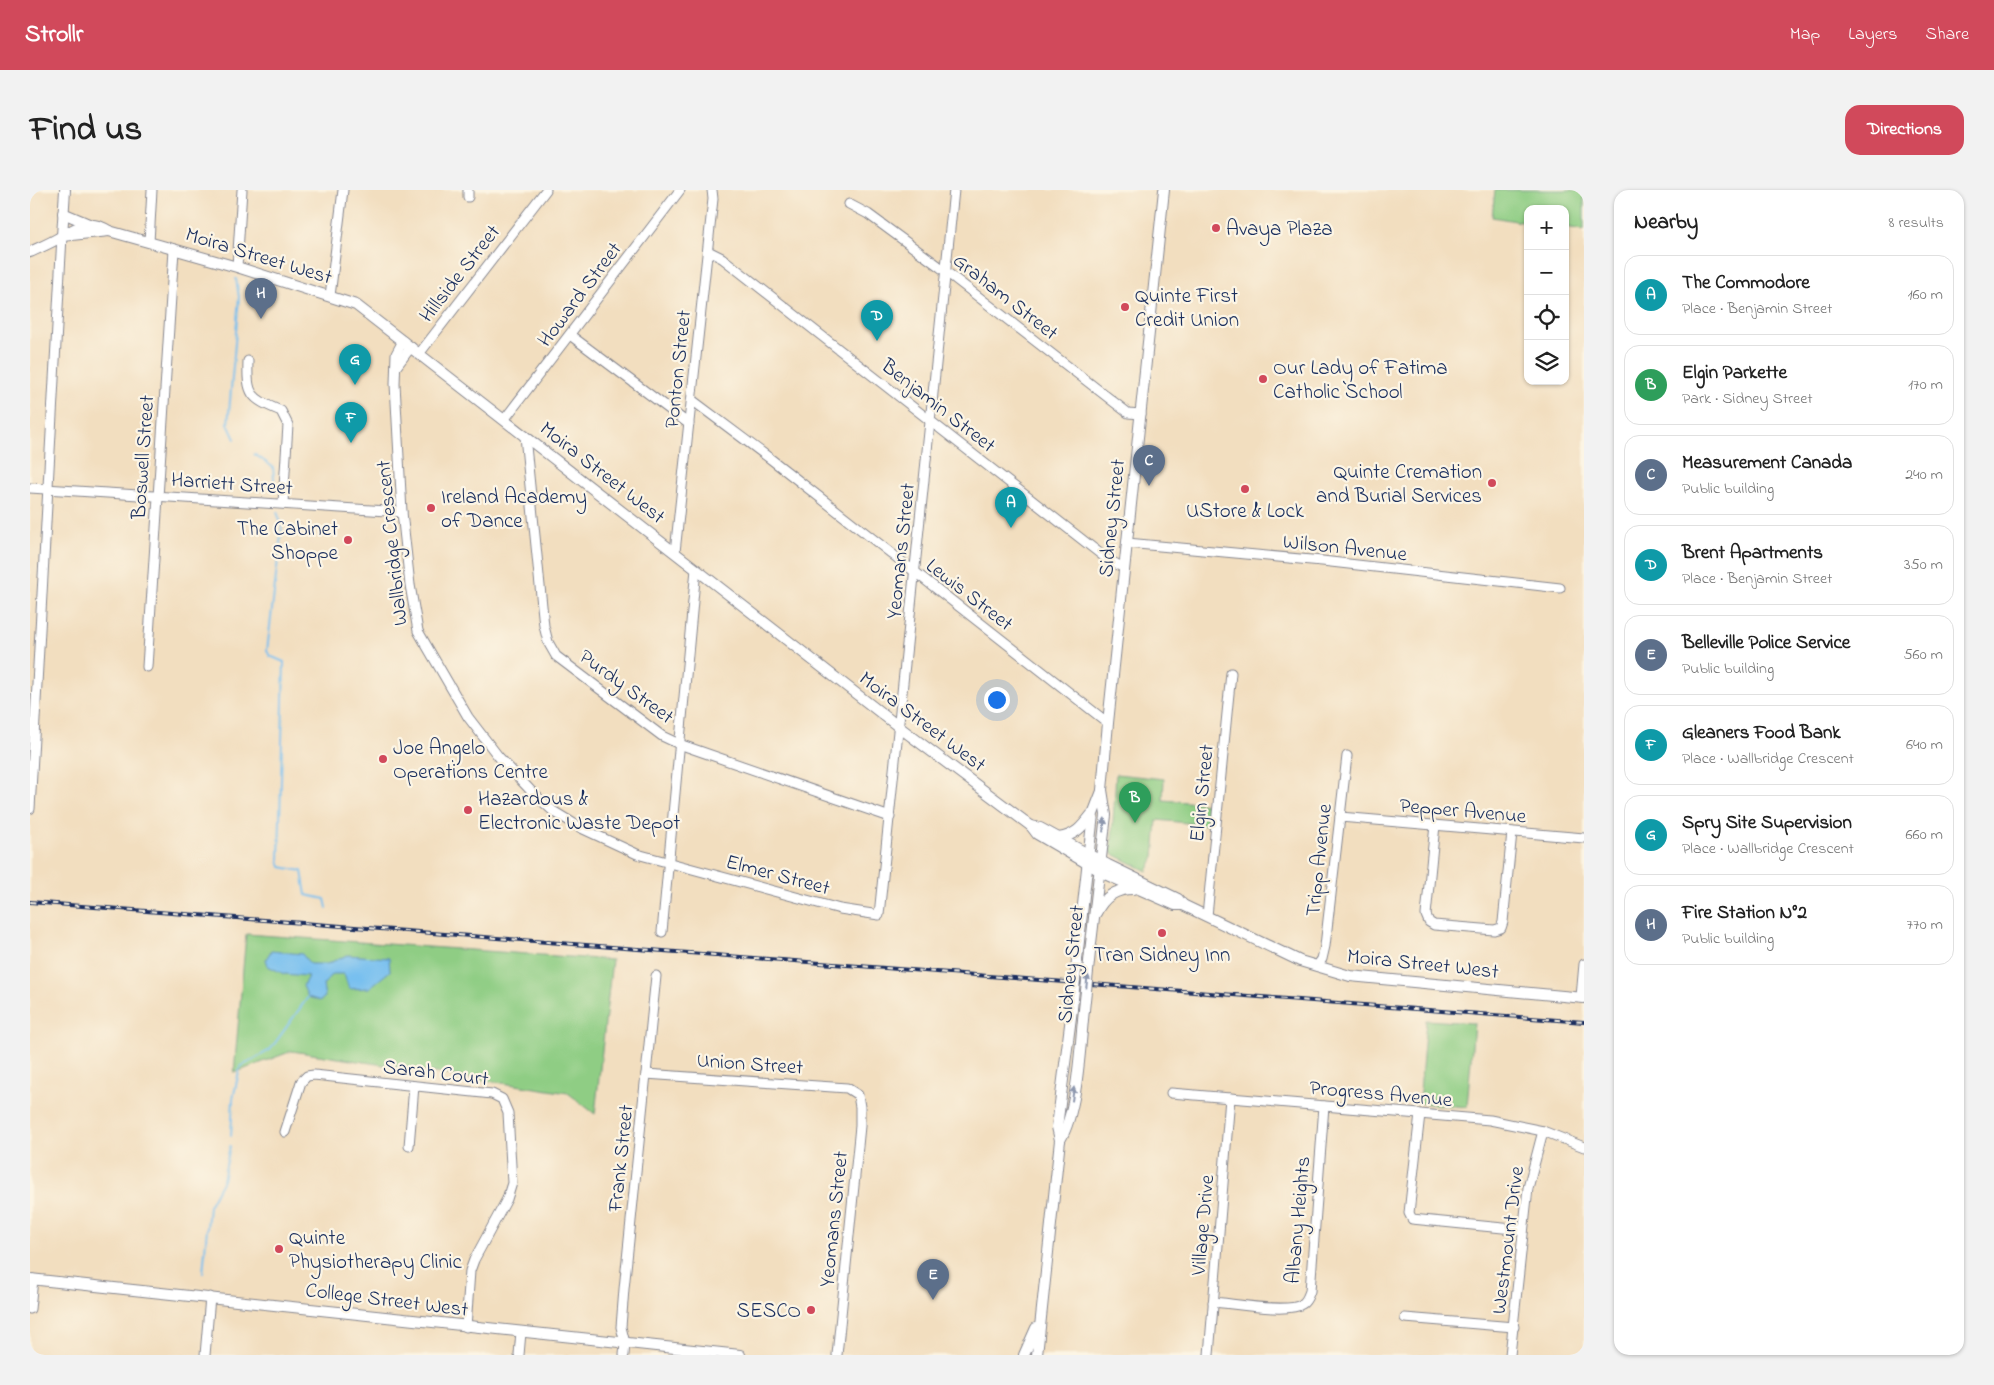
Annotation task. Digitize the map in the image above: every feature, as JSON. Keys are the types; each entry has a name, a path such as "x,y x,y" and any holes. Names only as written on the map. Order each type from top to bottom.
{"main road":[{"path":"62,236 65,190"},
{"name":"Sidney Street","path":"1060,1140 1068,1128 1071,1110 1106,816 1102,790 1108,723 1164,190"},
{"path":"63,213 90,224"},
{"name":"Moira Street West","path":"30,252 62,236 73,227 90,224 100,225 109,231 237,267 356,305 899,727 1031,826 1037,834 1088,859 1137,889 1175,905 1183,905"},
{"name":"Moira Street West","path":"62,236 109,231"},
{"name":"Sidney Street","path":"1037,1355 1060,1140 1057,1127 1093,814 1102,790"},
{"path":"1059,838 1070,836 1077,832 1093,814"},
{"name":"Moira Street West","path":"1031,826 1040,828 1059,838 1088,859"},
{"name":"Moira Street West","path":"1100,866 1178,899 1183,905 1300,961 1350,976 1582,998"},
{"path":"1094,916 1110,894 1122,889 1137,889"},
{"name":"College Street West","path":"31,1279 740,1355"},
{"path":"1024,1355 1041,1316"}],"street":[{"path":"149,242 152,190"},
{"path":"237,267 242,190"},
{"path":"330,296 343,190"},
{"name":"Hillside Street","path":"411,347 546,190"},
{"name":"Howard Street","path":"504,420 680,190"},
{"name":"Ponton Street","path":"675,552 714,199 712,190"},
{"name":"Yeomans Street","path":"879,915 954,190"},
{"name":"Graham Street","path":"849,204 868,214 946,271 1128,413 1141,414"},
{"path":"30,809 34,662 48,489 62,236"},
{"name":"Boswell Street","path":"147,667 174,250"},
{"name":"Benjamin Street","path":"708,251 722,258 1107,559 1124,568"},
{"path":"570,336 688,424"},
{"name":"Wallbridge Crescent","path":"411,347 396,368 402,512 410,585 418,631 468,717 498,756 533,793 553,811 581,828 637,854 668,862"},
{"path":"248,361 248,388 256,400 281,411 288,425 283,503"},
{"name":"Lewis Street","path":"692,400 772,460 915,574 1108,723"},
{"name":"Purdy Street","path":"525,436 544,626 548,642 556,656 662,736 679,744 890,817"},
{"name":"Harriett Street","path":"30,488 402,512"},
{"name":"Wilson Avenue","path":"1127,543 1560,588"},
{"path":"662,932 696,569"},
{"name":"Elgin Street","path":"1206,916 1231,673"},
{"name":"Tripp Avenue","path":"1317,966 1322,959 1325,946 1347,756"},
{"name":"Pepper Avenue","path":"1340,817 1584,838"},
{"path":"1435,825 1426,916 1429,922 1434,925 1494,930 1501,928 1512,832"},
{"name":"Elmer Street","path":"668,862 840,909 879,915"},
{"path":"1582,998 1584,964"},
{"name":"Frank Street","path":"624,1355 625,1343 621,1327 624,1289 656,976"},
{"name":"Union Street","path":"646,1074 792,1083 848,1088 851,1090"},
{"name":"Sarah Court","path":"285,1132 301,1082 307,1076 314,1075 492,1094 502,1099 508,1113 512,1182 506,1199 470,1271 466,1327"},
{"path":"409,1146 414,1086"},
{"name":"Yeomans Street","path":"837,1355 860,1126 858,1094 851,1090"},
{"name":"Progress Avenue","path":"1171,1093 1490,1120 1543,1131 1584,1147"},
{"name":"Village Drive","path":"1209,1355 1230,1098"},
{"name":"Albany Heights","path":"1213,1302 1286,1308 1302,1305 1307,1299 1310,1291 1324,1106"},
{"path":"1420,1114 1410,1213 1412,1220 1523,1230"},
{"name":"Westmount Drive","path":"1510,1355 1528,1188 1543,1131"},
{"path":"30,1309 31,1279"},
{"path":"205,1355 210,1297"},
{"path":"1405,1318 1514,1327"},
{"path":"519,1355 521,1332"}],"green space":[{"path":"1495,190 1584,190 1584,230 1569,228 1569,205 1524,205 1524,222 1492,217"},
{"path":"1116,774 1164,779 1163,800 1210,804 1208,825 1157,820 1154,857 1147,871 1111,853"},
{"path":"246,934 612,960 595,1114 568,1093 292,1051 234,1073"},
{"path":"1426,1020 1474,1023 1467,1107 1419,1103"}],"water":[{"path":"271,951 302,954 310,964 327,964 347,955 389,958 390,971 369,988 349,989 344,974 333,974 323,985 325,997 320,1001 308,997 303,986 308,976 284,974 268,966 266,959"}],"waterway":[{"path":"235,439 228,424 239,297 236,279"},
{"path":"254,454 273,467 275,490"},
{"path":"277,512 282,526 267,651 270,656 284,662 279,860 281,867 302,871 306,895 325,899 327,908"},
{"path":"231,1136 233,1099 240,1067 270,1050 308,997"},
{"path":"203,1273 209,1206 223,1180 230,1146"}],"railway":[{"path":"30,902 1584,1022"}],"place":[{"name":"Avaya Plaza","path":"1216,228"},
{"name":"Quinte First Credit Union","path":"1125,307"},
{"name":"Fire Station N°2","path":"261,319"},
{"name":"Brent Apartments","path":"877,341"},
{"name":"Our Lady of Fatima Catholic School","path":"1263,379"},
{"name":"Spry Site Supervision","path":"355,385"},
{"name":"Gleaners Food Bank","path":"351,443"},
{"name":"Quinte Cremation and Burial Services","path":"1492,483"},
{"name":"Measurement Canada","path":"1149,486"},
{"name":"UStore & Lock","path":"1245,489"},
{"name":"Ireland Academy of Dance","path":"431,508"},
{"name":"The Commodore","path":"1011,528"},
{"name":"The Cabinet Shoppe","path":"348,540"},
{"name":"Joe Angelo Operations Centre","path":"383,759"},
{"name":"Hazardous & Electronic Waste Depot","path":"468,810"},
{"name":"Elgin Parkette","path":"1135,823"},
{"name":"Tran Sidney Inn","path":"1162,933"},
{"name":"Quinte Physiotherapy Clinic","path":"279,1249"},
{"name":"Belleville Police Service","path":"933,1300"},
{"name":"SESCO","path":"811,1310"}]}
